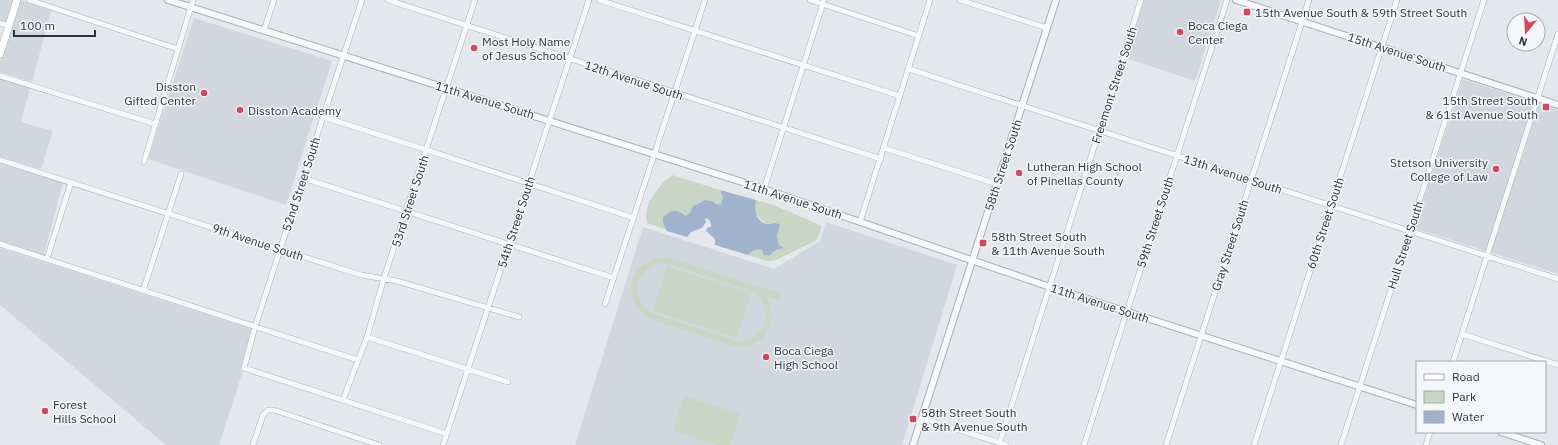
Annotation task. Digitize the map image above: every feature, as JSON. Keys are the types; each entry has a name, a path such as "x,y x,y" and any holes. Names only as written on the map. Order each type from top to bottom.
{"main road":[{"path":"0,54 17,0"}],"street":[{"path":"29,0 178,49"},
{"name":"11th Avenue South","path":"168,0 764,189 1050,287 1416,405"},
{"path":"144,162 193,0"},
{"path":"264,30 274,0"},
{"name":"52nd Street South","path":"343,400 244,368 255,327 362,0"},
{"name":"12th Avenue South","path":"388,0 881,159"},
{"name":"53rd Street South","path":"343,400 367,337 384,278 475,0"},
{"name":"54th Street South","path":"443,445 589,0"},
{"path":"599,0 900,96"},
{"path":"605,304 705,0"},
{"path":"810,0 823,2 919,36"},
{"path":"860,222 930,0"},
{"path":"960,0 1047,28"},
{"name":"58th Street South","path":"913,445 1056,0"},
{"name":"Freemont Street South","path":"1000,444 1142,0"},
{"name":"59th Street South","path":"1084,445 1227,0"},
{"name":"15th Avenue South","path":"1236,0 1558,105"},
{"name":"Gray Street South","path":"1166,445 1309,0"},
{"name":"60th Street South","path":"1254,445 1397,0"},
{"name":"Hull Street South","path":"1341,445 1484,0"},
{"path":"764,189 823,2"},
{"path":"0,23 9,26"},
{"path":"1453,361 1558,34"},
{"name":"13th Avenue South","path":"909,69 1558,279"},
{"path":"0,76 155,124"},
{"path":"323,117 634,218"},
{"path":"884,148 997,184"},
{"name":"9th Avenue South","path":"0,160 361,275 384,278 519,317"},
{"path":"143,291 180,174"},
{"path":"303,178 614,278"},
{"path":"47,259 71,182"},
{"path":"0,244 358,360"},
{"path":"1462,334 1546,361"},
{"path":"367,337 508,382"},
{"path":"1546,361 1558,365"},
{"path":"343,400 447,434"},
{"path":"253,445 263,415 268,410 274,410 379,445"},
{"path":"922,418 1006,445"},
{"path":"1426,445 1430,433"},
{"path":"1504,433 1541,445"}],"shaded area":[{"path":"0,0 14,0 7,22 0,19"},
{"path":"20,0 51,11 32,82 0,72 0,63"},
{"path":"1144,0 1221,0 1195,81 1126,58"},
{"name":"Disston Academy","path":"194,18 332,61 286,205 148,159"},
{"path":"0,79 30,88 21,122 53,131 41,169 0,157"},
{"name":"Stetson University College of Law","path":"1463,79 1558,110 1558,274 1414,228"},
{"path":"0,164 63,183 44,254 45,256 0,241"},
{"name":"Boca Ciega High School","path":"826,222 957,265 902,445 575,445 643,227 774,269 820,241"},
{"path":"0,248 252,329 240,370 243,371 219,445 166,445 0,305"}],"green space":[{"path":"672,175 720,190 723,200 721,204 717,206 714,202 705,202 696,204 686,216 681,214 663,223 667,230 647,223 646,216 649,202 662,184"},
{"path":"756,200 774,205 822,226 817,240 776,260 767,261 748,255 753,251 762,250 769,256 774,251 783,249 779,245 777,233 780,226 770,223 768,224 761,220 756,212"},
{"path":"667,257 782,294 780,300 766,296 772,316 766,333 752,344 732,346 652,320 641,312 635,303 632,293 632,282 636,273 643,265 654,259","holes":["658,264 669,264 755,293 765,308 766,316 761,330 755,336 738,341 652,313 640,301 638,293 640,279 650,268"]},
{"path":"667,266 751,293 737,338 653,311"},
{"path":"684,396 740,414 730,445 717,445 673,431"}],"water":[{"path":"720,190 756,200 756,211 760,221 768,224 775,223 780,225 777,235 779,245 784,248 774,251 769,256 764,256 762,250 754,250 748,255 715,245 715,239 706,231 707,228 711,227 711,224 706,218 706,222 702,228 691,232 687,237 667,231 663,223 663,217 672,211 678,211 686,216 690,213 693,206 705,200 714,202 717,205 721,204 723,198"}],"place":[{"name":"15th Avenue South & 59th Street South","path":"1247,12"},
{"name":"Boca Ciega Center","path":"1180,32"},
{"name":"Most Holy Name of Jesus School","path":"474,48"},
{"name":"Disston Gifted Center","path":"204,93"},
{"name":"15th Street South & 61st Avenue South","path":"1546,107"},
{"name":"Disston Academy","path":"240,110"},
{"name":"Stetson University College of Law","path":"1496,169"},
{"name":"Lutheran High School of Pinellas County","path":"1019,173"},
{"name":"58th Street South & 11th Avenue South","path":"983,243"},
{"name":"Boca Ciega High School","path":"766,357"},
{"name":"Forest Hills School","path":"45,411"},
{"name":"58th Street South & 9th Avenue South","path":"913,419"}]}
